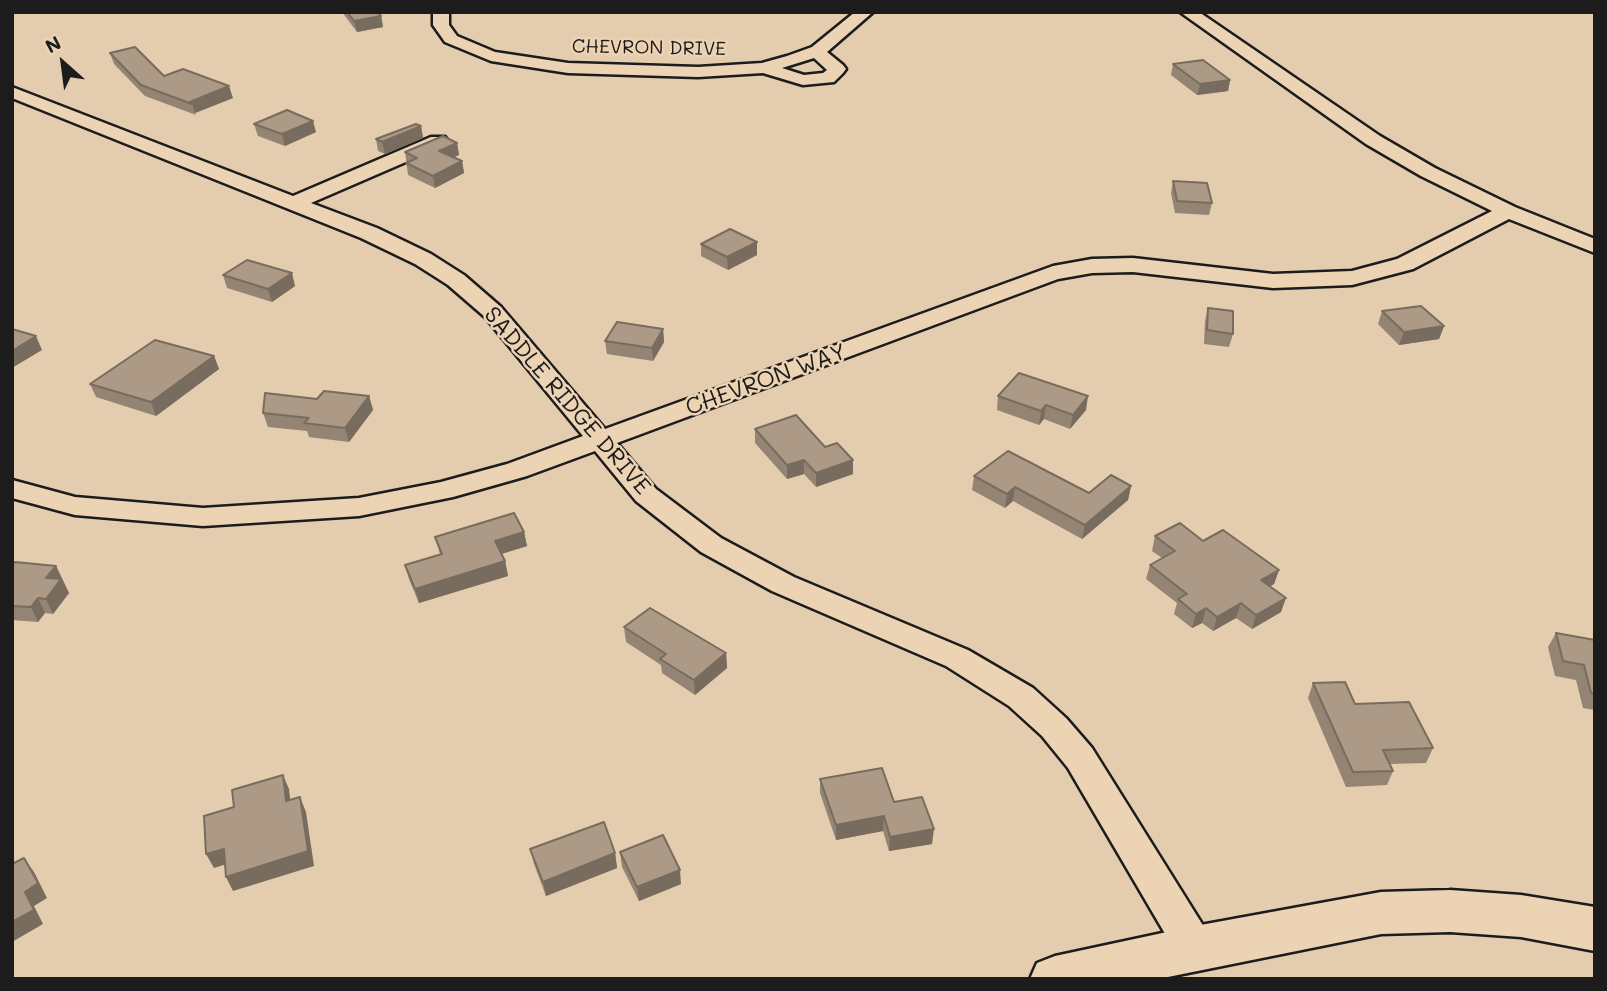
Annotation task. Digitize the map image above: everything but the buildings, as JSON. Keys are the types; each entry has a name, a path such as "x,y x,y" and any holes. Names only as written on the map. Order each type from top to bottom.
{"street":[{"name":"CHEVRON DRIVE","path":"441,12 444,31 461,46 491,57 532,64 698,72 762,68 818,51 865,12"},
{"path":"1188,12 1373,140 1428,172 1508,211 1595,247"},
{"path":"762,68 803,80 828,78 837,69 822,58 818,51"},
{"name":"SADDLE RIDGE DRIVE","path":"12,92 293,203 423,258 456,280 493,312 646,495 711,545 783,584 957,658 1020,697 1054,727 1080,758 1195,948"},
{"path":"293,203 438,141"},
{"name":"CHEVRON WAY","path":"12,489 75,506 203,517 359,507 443,491 600,441 1054,273 1092,266 1133,265 1273,281 1352,278 1405,264 1508,211"},
{"path":"1055,979 1195,948 1381,913 1450,911 1521,916 1595,929"}]}
